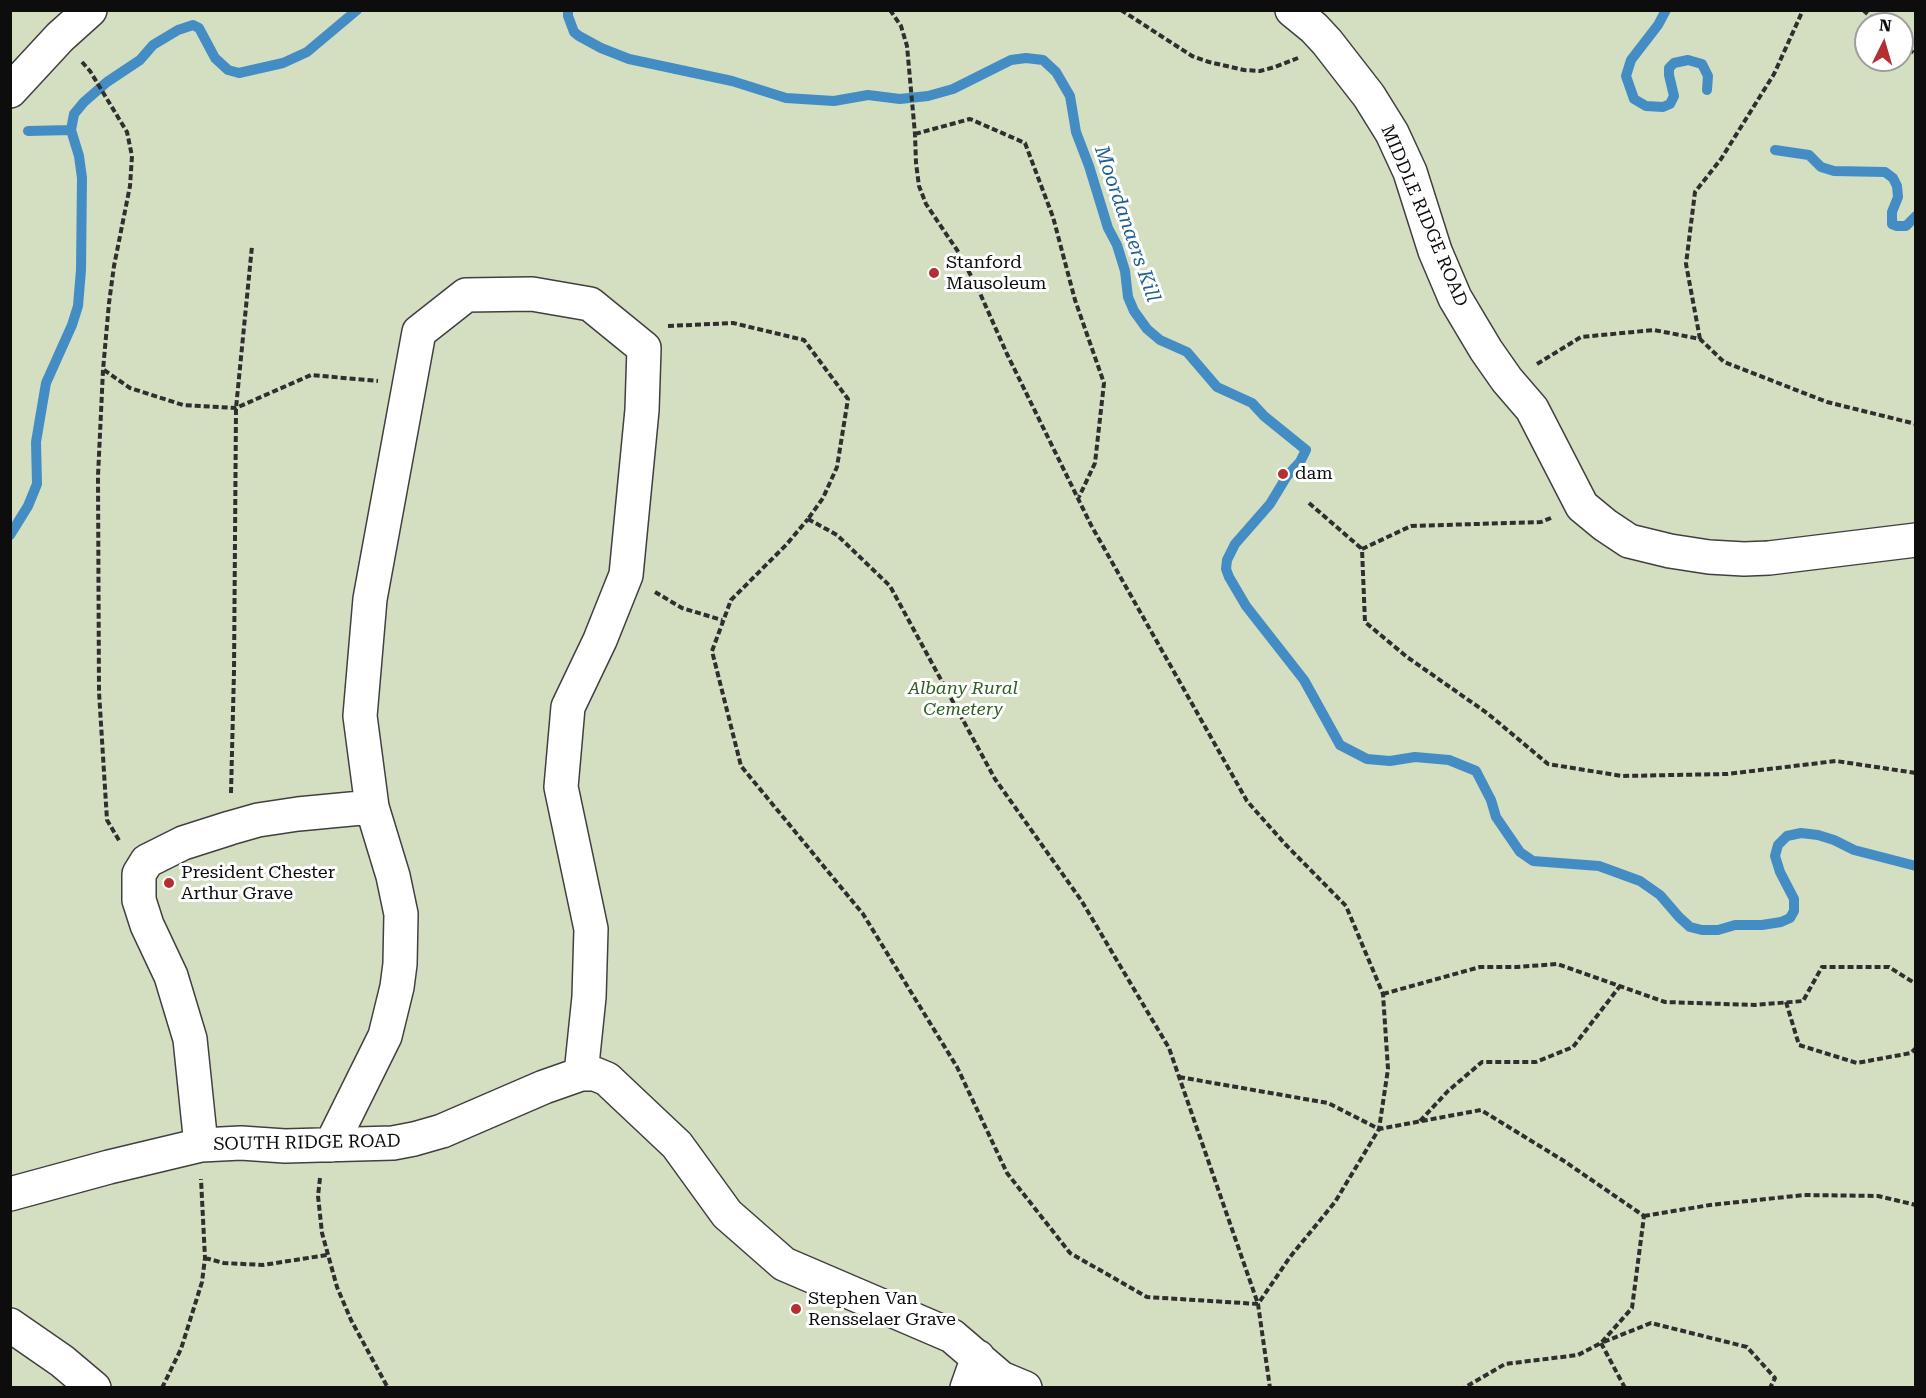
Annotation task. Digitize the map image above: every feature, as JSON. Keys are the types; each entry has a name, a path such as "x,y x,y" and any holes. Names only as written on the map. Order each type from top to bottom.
{"lane":[{"path":"10,92 60,37 90,10"},
{"name":"MIDDLE RIDGE ROAD","path":"1292,10 1327,42 1370,96 1392,132 1410,172 1435,251 1455,298 1486,350 1532,409 1582,506 1629,541 1709,557 1768,558 1916,540"},
{"path":"331,1145 385,1036 398,987 400,914 393,876 372,807 360,716 370,598 419,332 466,295 532,294 590,304 644,348 642,411 626,575 600,640 568,707 561,787 591,929 589,997 581,1074 595,1074 607,1078 677,1145 727,1214 784,1264 952,1336 1002,1378 1024,1388"},
{"path":"201,1145 190,1039 171,976 147,925 139,900 139,874 147,861 183,843 230,828 258,820 298,814 372,807"},
{"name":"SOUTH RIDGE ROAD","path":"10,1194 201,1145 241,1143 285,1146 331,1145 393,1143 414,1139 442,1131 544,1087 581,1074"},
{"path":"10,1324 62,1361 94,1388"},
{"path":"967,1388 978,1357"}],"path":[{"path":"890,10 901,26 907,46 916,163 919,186 926,204 959,253 979,291 1006,354 1091,525 1247,801 1285,844 1346,906 1383,994 1388,1069 1379,1130 1335,1202 1290,1257 1258,1304"},
{"path":"1121,10 1192,56 1244,70 1260,71 1275,68 1327,42"},
{"path":"1700,339 1686,264 1695,192 1721,159 1774,74 1803,10"},
{"path":"90,71 112,106 130,144 132,172 114,266 103,370 98,476 99,692 107,820 139,874"},
{"path":"915,135 970,119 1025,143 1053,217 1075,300 1104,383 1095,463 1079,497"},
{"path":"230,828 236,408 252,246"},
{"path":"644,348 667,326 733,323 804,340 848,399 837,467 824,498 786,545 731,600 712,651 741,766 863,914 957,1066 1007,1173 1070,1253 1147,1297 1258,1304"},
{"path":"1508,380 1581,337 1654,330 1700,339 1724,362 1827,402 1916,423"},
{"path":"103,370 130,388 183,405 236,408 311,375 378,381 407,394"},
{"path":"1309,503 1362,549 1365,622 1407,657 1487,713 1548,764 1622,776 1727,774 1836,761 1916,773"},
{"path":"1362,549 1411,526 1541,522 1582,506"},
{"path":"808,519 837,535 890,586 995,779 1081,900 1169,1048 1258,1304 1270,1388"},
{"path":"626,575 682,608 722,620"},
{"path":"1383,994 1480,967 1557,964 1665,1002 1755,1005 1803,1001 1822,967 1889,967 1916,984"},
{"path":"1420,1121 1448,1091 1482,1062 1536,1062 1574,1047 1620,986"},
{"path":"1786,1002 1799,1044 1857,1063 1911,1053 1916,1048"},
{"path":"1178,1077 1328,1104 1379,1130 1481,1110 1564,1161 1644,1216 1710,1205 1804,1195 1878,1196 1916,1205"},
{"path":"162,1388 181,1350 202,1282 205,1258 201,1203 201,1145"},
{"path":"331,1145 319,1183 322,1233 327,1255 351,1320 388,1388"},
{"path":"1601,1343 1632,1308 1644,1216"},
{"path":"205,1258 224,1263 263,1265 327,1255"},
{"path":"1464,1388 1505,1364 1578,1356 1601,1343 1651,1323 1747,1347 1775,1378 1770,1388"},
{"path":"1601,1343 1625,1388"}],"green space":[{"name":"Albany Rural Cemetery","path":"11,11 1915,11 1915,1387 11,1387"}],"waterway":[{"name":"Moordanaers Kill","path":"10,535 28,506 37,484 36,442 46,383 78,306 81,270 82,178 79,156 71,130 74,114 107,82 140,60 153,45 178,30 193,25 199,28 215,58 228,70 239,73 283,63 307,52 357,10"},
{"name":"Moordanaers Kill","path":"568,10 574,32 601,48 629,59 732,81 786,98 834,101 868,95 900,99 928,96 953,89 1011,60 1026,58 1043,60 1056,72 1070,96 1076,132 1108,228 1117,245 1125,271 1128,297 1134,311 1147,329 1160,340 1187,352 1217,387 1252,403 1264,416 1306,450 1270,504 1235,544 1227,560 1226,569 1246,606 1304,680 1340,745 1367,759 1390,761 1415,757 1449,760 1476,771 1491,800 1496,817 1520,852 1533,861 1599,866 1640,881 1660,895 1690,927 1702,930 1718,930 1735,925 1762,925 1790,918 1794,911 1794,899 1780,872 1775,856 1778,845 1787,836 1801,833 1818,835 1854,850 1916,866"},
{"path":"1666,10 1658,25 1631,60 1626,76 1634,99 1646,106 1663,107 1670,104 1674,96 1669,68 1674,63 1688,60 1702,64 1708,76 1707,90"},
{"path":"28,131 71,130"},
{"path":"1775,150 1809,155 1821,167 1834,171 1885,172 1893,178 1897,186 1898,197 1892,212 1892,224 1906,226 1916,216"}],"place":[{"name":"Stanford Mausoleum","path":"934,273"},
{"name":"dam","path":"1283,474"},
{"name":"President Chester Arthur Grave","path":"169,883"},
{"name":"Stephen Van Rensselaer Grave","path":"796,1309"}]}
